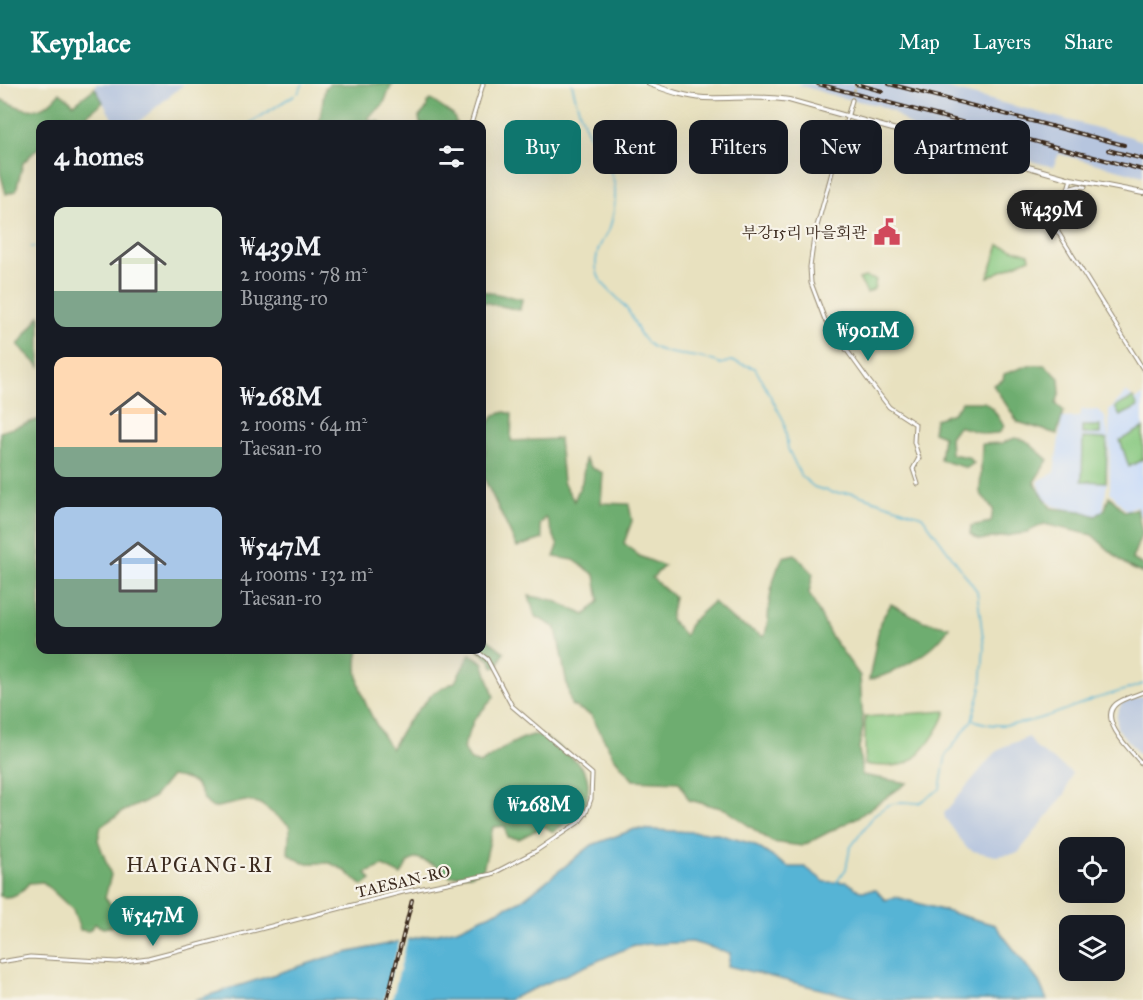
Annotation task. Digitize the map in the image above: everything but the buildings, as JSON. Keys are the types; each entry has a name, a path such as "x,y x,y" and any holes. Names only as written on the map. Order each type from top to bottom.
{"main road":[{"path":"649,84 676,93 704,98 771,97 848,116 1071,179 1143,194"}],"street":[{"path":"472,120 483,84"},
{"path":"852,100 814,237 810,255 811,283 825,320 869,381 889,407 915,424 914,442 919,458 913,469 918,484"},
{"path":"1071,179 1057,226 1058,232 1143,369"},
{"path":"1067,190 1075,186 1085,187"},
{"name":"TAESAN-RO","path":"0,962 30,957 117,962 170,954 380,898 492,874 562,834 586,813 591,799 592,774 512,706 487,659 480,654"},
{"path":"1143,692 1117,703 1111,713 1113,730 1143,765"}],"shaded area":[{"path":"96,84 184,84 141,120 113,120 95,88"},
{"path":"796,84 930,84 1128,136 1143,141 1143,176 1059,154 1053,167 1030,161 1030,120 903,120 892,111 878,105 838,97"},
{"path":"1126,392 1136,400 1143,395 1142,519 1136,506 1126,510 1110,492 1109,411"},
{"path":"1082,409 1098,410 1105,417 1109,439 1103,510 1096,515 1054,506 1043,497 1038,481 1054,473 1062,418 1080,417"},
{"path":"1143,696 1143,759 1117,728 1117,714 1122,703"},
{"path":"1029,737 1036,748 1072,773 1065,794 1018,853 996,856 973,851 966,847 945,818 944,813 993,755 1003,747"}],"green space":[{"path":"329,84 392,84 383,105 369,117 369,120 320,120 325,88"},
{"path":"95,88 103,102 81,120 36,120 36,150 23,163 16,191 6,194 0,172 0,99 25,109 33,109 46,105 60,92 74,104"},
{"path":"431,100 453,115 455,120 419,120 419,117 427,108 427,103"},
{"path":"999,245 1029,254 1030,258 988,277"},
{"path":"865,277 876,280 874,289 867,293 859,279"},
{"path":"486,292 522,299 520,310 486,303"},
{"path":"36,320 36,363 18,345"},
{"path":"1029,365 1045,365 1059,378 1060,392 1056,404 1064,411 1057,434 1018,422 993,385 1003,380 1004,374"},
{"path":"1133,398 1138,407 1120,416 1115,407"},
{"path":"962,402 984,402 993,409 1004,426 999,433 985,434 958,426 950,437 951,454 968,457 974,463 967,468 940,460 943,436 933,432 935,419 953,413"},
{"path":"505,412 512,414 511,441 559,439 563,482 574,501 582,482 585,459 592,468 603,473 601,503 629,504 632,521 624,543 639,556 664,566 652,578 674,597 670,619 685,636 691,622 713,602 733,620 764,637 768,624 771,592 778,568 783,557 795,554 813,574 809,593 831,636 860,676 863,727 859,748 862,775 907,783 858,817 802,846 772,842 725,809 689,800 679,782 633,780 613,756 591,715 571,705 556,628 535,616 529,596 553,600 585,615 599,601 595,575 574,560 554,557 558,546 546,517 540,525 543,539 517,547 486,482 486,441 488,425 494,415"},
{"path":"36,420 36,654 358,654 357,663 360,688 377,726 391,749 405,725 434,692 455,682 470,654 483,662 494,697 474,720 463,748 471,761 480,764 505,747 533,735 545,738 576,761 585,772 588,790 585,808 553,832 544,826 519,839 507,837 505,826 493,827 483,870 470,875 450,876 435,865 417,858 408,862 401,875 383,866 366,873 371,880 363,886 344,870 330,863 303,863 288,853 290,826 259,803 245,801 213,808 203,798 196,785 171,776 153,798 124,811 101,826 98,840 111,875 105,898 119,913 121,925 103,928 95,924 89,931 80,930 73,910 43,882 29,883 13,896 0,896 0,432"},
{"path":"1082,426 1100,426 1100,434 1082,434"},
{"path":"1143,428 1143,459 1129,467 1120,440"},
{"path":"1015,438 1025,440 1048,460 1034,482 1051,508 1081,511 1096,516 1105,509 1109,496 1125,512 1137,508 1142,533 1132,559 1143,565 1143,574 1127,566 1092,535 1044,524 1025,533 980,540 970,534 971,526 991,522 993,509 980,493 982,444 1002,443"},
{"path":"1083,438 1107,439 1106,482 1082,481"},
{"path":"891,604 923,621 949,627 934,645 913,661 869,680 880,622"},
{"path":"486,638 504,652 498,666 494,668 490,660 482,654 486,654"},
{"path":"946,711 931,740 907,763 892,766 865,765 865,717"}],"water":[{"path":"635,829 714,833 753,844 788,867 805,867 825,882 847,882 860,891 876,890 885,900 896,897 995,925 1039,982 1047,1000 864,1000 728,966 730,953 692,942 634,945 508,1000 194,1000 332,956 457,929 522,900 592,845"}],"pier":[{"path":"408,937 392,1000 384,1000 400,939"}],"waterway":[{"path":"298,93 303,84"},
{"path":"572,84 586,127 610,170 615,189 615,204 609,230 598,251 597,273 600,280 629,313 646,342 659,350 704,358 721,364 731,361 755,368 784,421 788,449 801,476 814,487 834,493 853,493 922,516 977,591 984,646 981,689 972,720 946,755 940,789 919,803 901,802 888,805 875,814 850,848 846,869 836,883"},
{"path":"255,120 294,95"},
{"path":"31,247 36,247"},
{"path":"974,720 988,724 1019,724 1143,684"}],"tunnel":[{"path":"852,100 856,84"}],"railway":[{"path":"818,84 1143,170"},
{"path":"856,84 882,91"},
{"path":"889,84 1124,145"},
{"path":"1108,150 1143,159"},
{"path":"387,1000 412,900"}],"place":[{"name":"부강15리 마을회관","path":"887,232"}],"district":[{"name":"HAPGANG-RI","path":"200,865"}]}
